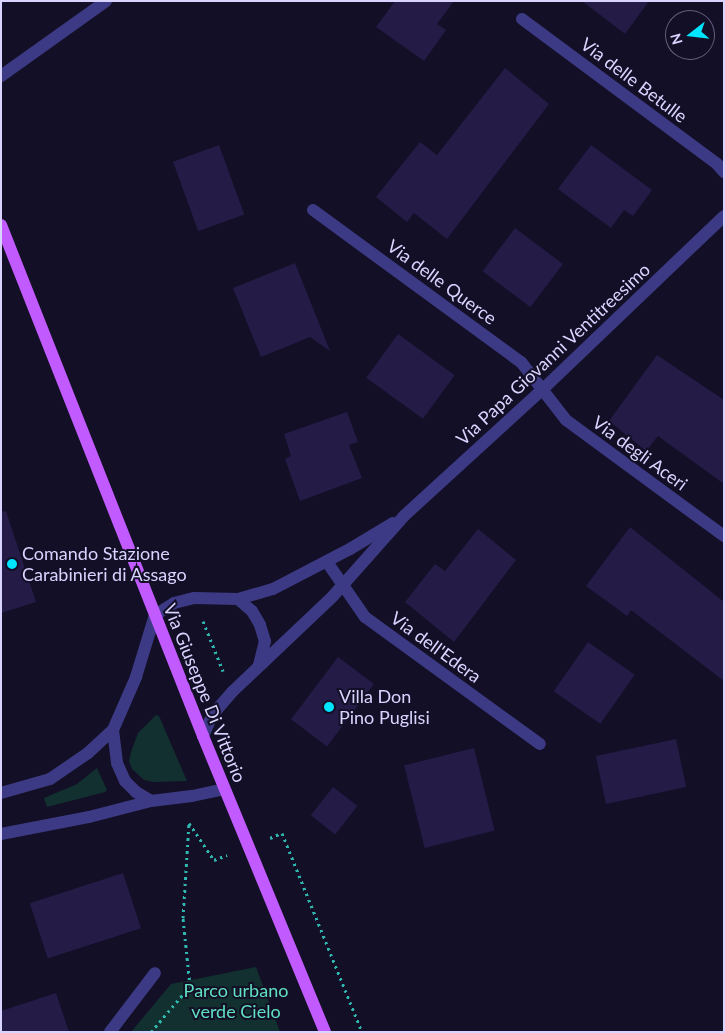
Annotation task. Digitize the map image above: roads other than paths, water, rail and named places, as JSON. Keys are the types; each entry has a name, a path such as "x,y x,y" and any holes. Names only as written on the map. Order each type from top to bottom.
{"main road":[{"name":"Via Giuseppe Di Vittorio","path":"1,225 224,789 325,1032"}],"street":[{"path":"1,76 106,1"},
{"name":"Via delle Betulle","path":"522,19 717,164 724,172"},
{"name":"Via delle Querce","path":"313,210 521,362 543,389"},
{"name":"Via Papa Giovanni Ventitreesimo","path":"203,736 213,714 232,692 342,586 406,516 543,389 724,216"},
{"name":"Via degli Aceri","path":"543,389 566,420 724,536"},
{"name":"Via Papa Giovanni Ventitreesimo","path":"155,616 174,603 194,598 238,599 273,589 327,562 406,516"},
{"name":"Via dell'Edera","path":"327,562 365,617 540,744"},
{"path":"238,599 252,611 265,641 259,665"},
{"path":"1,793 50,779 88,753 113,730 136,677 155,616"},
{"path":"113,730 117,763 125,781 136,792 151,801"},
{"path":"1,834 89,817 151,801 192,796 224,789"},
{"path":"110,1032 155,973"}],"place":[{"name":"Comando Stazione Carabinieri di Assago","path":"12,564"},
{"name":"Villa Don Pino Puglisi","path":"329,707"}],"park label":[{"name":"Parco urbano verde Cielo","path":"236,1001"}]}
